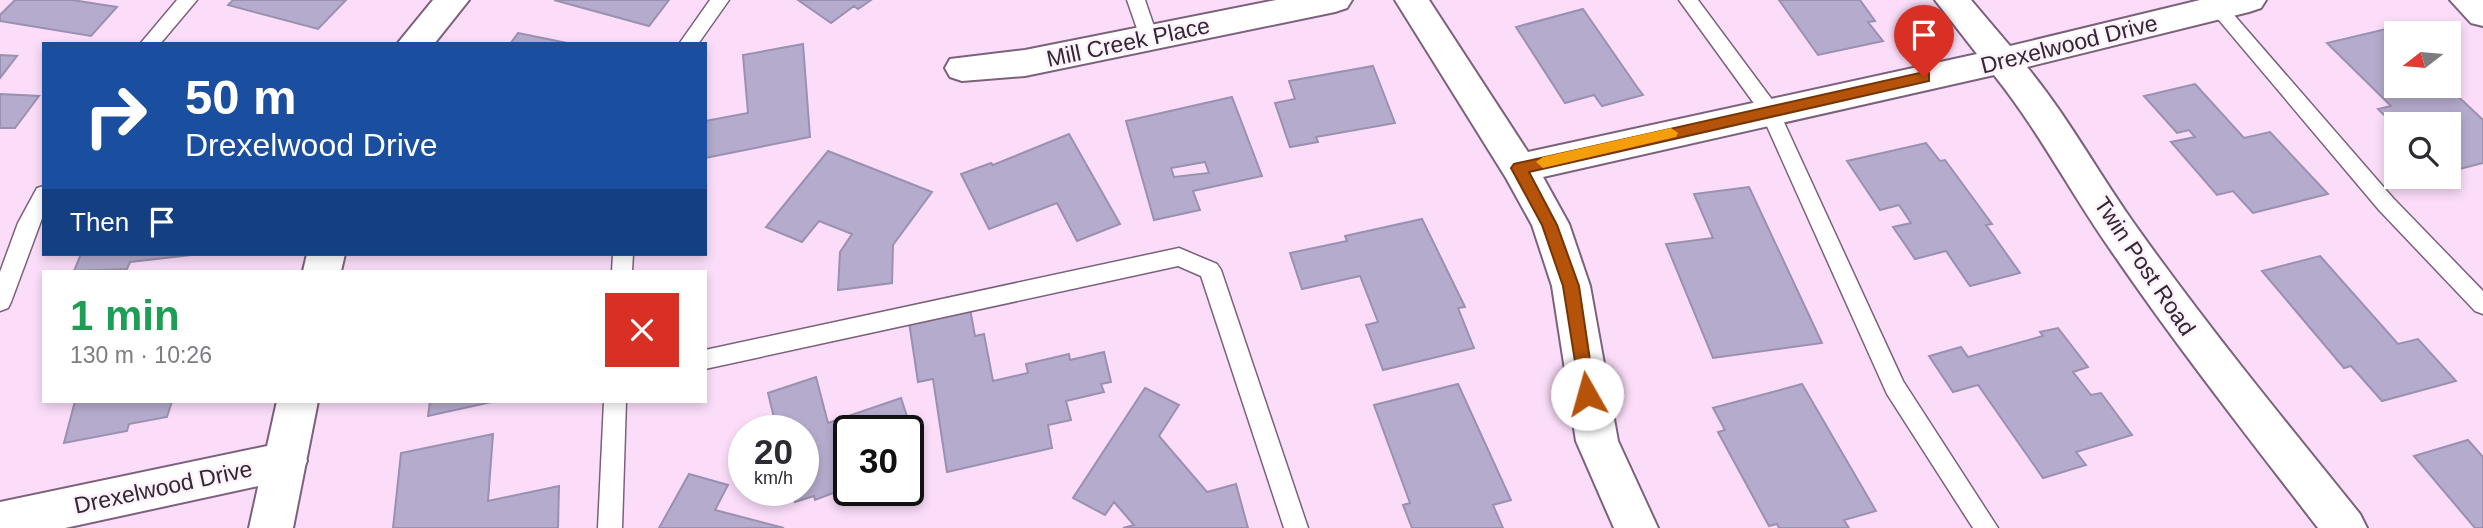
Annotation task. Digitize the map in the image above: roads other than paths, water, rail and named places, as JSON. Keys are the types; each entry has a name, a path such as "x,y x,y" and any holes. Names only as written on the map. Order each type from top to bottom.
{"street":[{"path":"416,42 452,0"},
{"name":"Mill Creek Place","path":"962,68 1025,63 1335,0"},
{"path":"1412,0 1519,168 1550,225 1571,286 1597,441 1636,528"},
{"name":"Twin Post Road","path":"1952,0 2036,102 2123,238 2204,352 2345,528"},
{"path":"2468,0 2483,14"},
{"name":"Drexelwood Drive","path":"1519,168 1769,110 2002,61 2226,2"},
{"path":"271,528 297,403"},
{"name":"Drexelwood Drive","path":"0,522 286,461"}],"lane":[{"path":"151,42 188,0"},
{"path":"689,42 720,0"},
{"path":"1136,0 1149,38"},
{"path":"1688,0 1769,110 1895,387 1986,528"},
{"path":"2226,2 2386,204 2483,305"},
{"path":"0,302 28,223 42,198"},
{"path":"707,360 1179,257 1210,270 1296,528"},
{"path":"610,528 615,403"}]}
